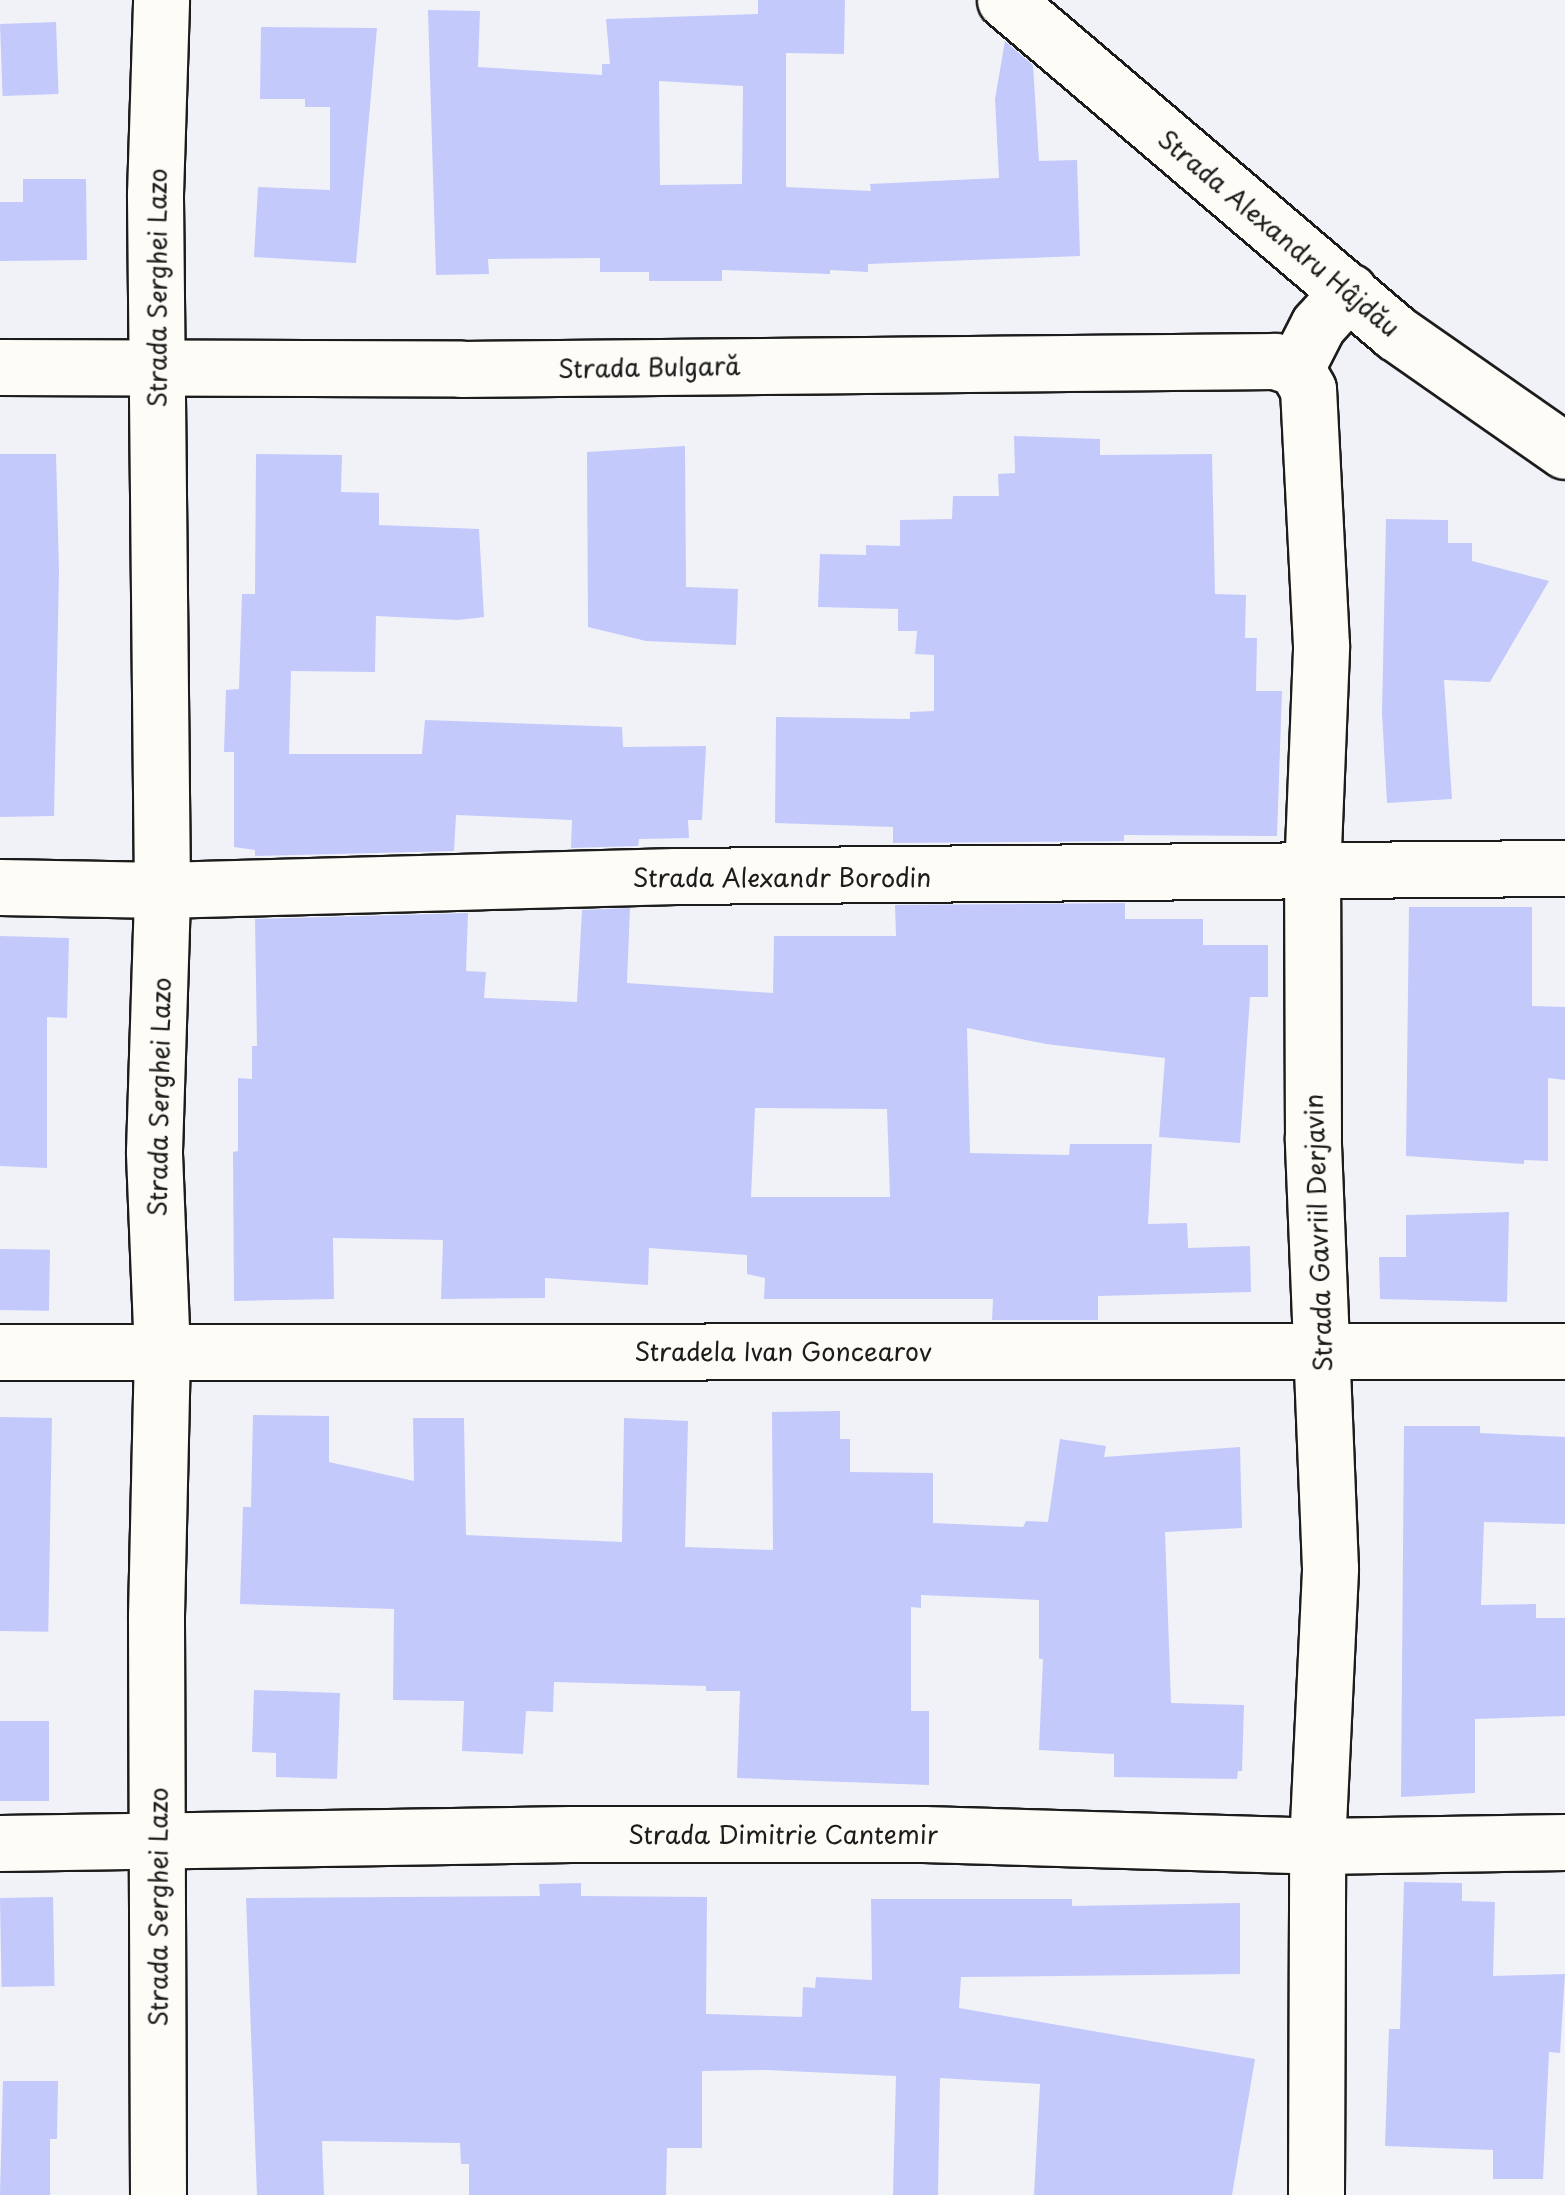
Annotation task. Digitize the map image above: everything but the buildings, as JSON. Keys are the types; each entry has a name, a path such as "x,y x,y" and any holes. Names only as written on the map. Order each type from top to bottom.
{"street":[{"name":"Strada Serghei Lazo","path":"158,2195 162,1352 154,1150 162,890 156,194 161,0"},
{"name":"Strada Alexandru Hâjdău","path":"1005,0 1396,333 1565,450"},
{"path":"1296,368 1318,324 1348,291"},
{"name":"Strada Bulgară","path":"0,368 1250,361 1275,361 1296,368"},
{"name":"Strada Gavriil Derjavin","path":"1296,368 1308,390 1321,644 1312,874 1313,1137 1330,1568 1317,1846 1316,2195"},
{"name":"Strada Alexandr Borodin","path":"0,888 162,890 676,876 1312,874 1565,868"},
{"name":"Stradela Ivan Goncearov","path":"0,1352 1565,1351"},
{"name":"Strada Dimitrie Cantemir","path":"0,1844 571,1834 923,1834 1317,1846 1565,1842"}]}
